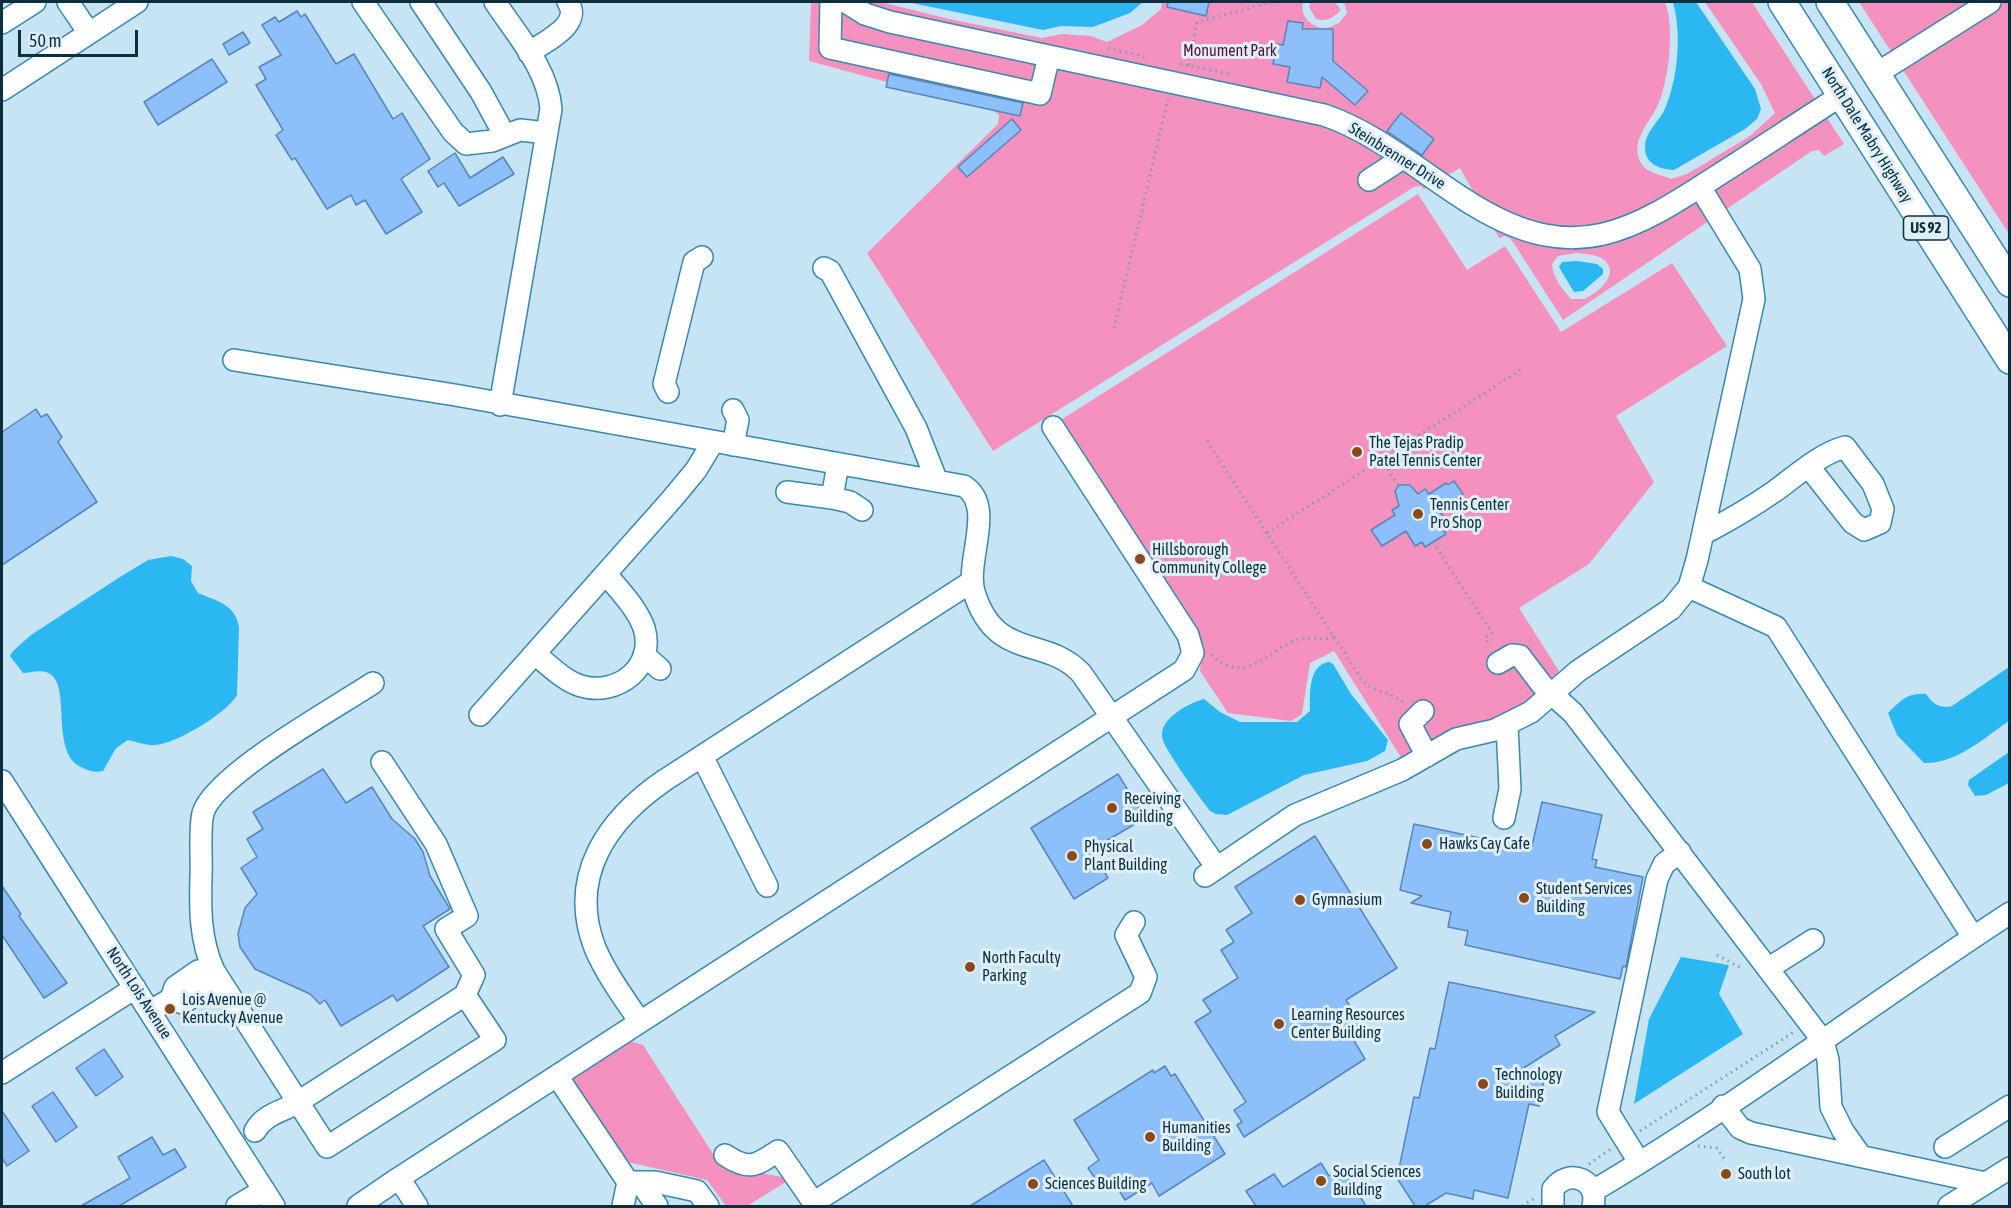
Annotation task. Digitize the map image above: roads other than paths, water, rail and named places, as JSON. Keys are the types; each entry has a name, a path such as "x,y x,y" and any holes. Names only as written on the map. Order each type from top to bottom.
{"main road":[{"name":"North Dale Mabry Highway","path":"1782,2 2010,360"},
{"name":"US 92","path":"1830,2 2010,283"},
{"path":"1842,95 1876,74"}],"street":[{"path":"2,23 35,2"},
{"path":"68,2 89,33"},
{"path":"5,80 89,33 135,2"},
{"path":"363,2 453,132 466,144 492,141 520,130 547,132"},
{"path":"421,2 481,92 505,136"},
{"path":"495,2 542,73 550,99 547,132 500,405"},
{"path":"528,53 566,26 572,19 573,9 568,2"},
{"path":"831,2 830,48 1040,94 1049,56"},
{"name":"Steinbrenner Drive","path":"846,2 865,14 890,22 1324,115 1368,135 1476,207 1509,224 1558,238 1601,235 1629,228 1700,186 1842,95"},
{"path":"1876,74 1990,2"},
{"path":"1369,180 1403,158"},
{"path":"234,360 936,479 956,483 971,490 977,505 980,523 971,582 979,604 996,629 1012,642 1056,654 1074,665 1113,718 1211,872 1271,828 1295,815 1402,770 1463,736 1483,733 1507,725 1531,712 1554,695 1578,671 1671,609 1689,587 1703,534 1754,299 1750,269 1700,186"},
{"path":"668,392 664,384 689,281 694,262 702,257"},
{"path":"824,268 830,271 916,428 936,479"},
{"path":"480,715 696,470 723,443 738,420 733,410"},
{"path":"358,1206 1179,675 1192,658 1192,647 1188,635 1053,427"},
{"path":"832,498 837,464"},
{"path":"1703,534 1746,510 1809,467"},
{"path":"787,492 850,502 862,510"},
{"path":"535,654 578,685 593,689 621,684 634,674 644,655 646,641 640,619 606,574"},
{"path":"640,1022 606,969 595,946 588,921 590,878 599,848 626,809 702,756 971,582"},
{"path":"1689,587 1776,627 1973,937"},
{"path":"644,655 660,669"},
{"path":"1500,662 1512,655 1520,656 1573,713 1823,1041 1828,1060 1831,1107 1843,1131 1860,1155"},
{"path":"373,683 245,766 212,796 203,813 200,914 205,951 211,973 294,1104 327,1147 495,1040 465,995"},
{"path":"1419,713 1411,728 1427,756"},
{"path":"1504,818 1510,789 1507,725"},
{"path":"702,756 767,886"},
{"path":"234,1143 255,1131 265,1130 284,1116 294,1104 465,995 474,975 446,929 467,916 436,844 382,762"},
{"name":"North Lois Avenue","path":"2,782 269,1198"},
{"path":"1639,1162 1612,1123 1608,1112 1658,879 1664,864 1680,852"},
{"path":"1553,1206 1553,1189 1563,1179 1577,1177 1589,1184 1593,1199 1639,1162 1823,1041 2010,913"},
{"path":"725,1155 739,1164 756,1166 778,1151 814,1205 1140,993 1146,977 1126,935 1134,922"},
{"path":"1769,968 1813,939"},
{"path":"150,1011 171,999 183,1003 208,986 211,973"},
{"path":"2,1073 135,988"},
{"path":"557,1076 634,1182 657,1206"},
{"path":"1723,1106 1740,1128 1750,1132 1985,1183"},
{"path":"1945,1148 2010,1106"},
{"path":"1949,1206 2010,1168"},
{"path":"399,1178 417,1206"},
{"path":"623,1206 634,1182"},
{"path":"634,1182 656,1182 697,1191 708,1206"},
{"path":"237,1206 269,1198"}],"water":[{"path":"907,2 1143,2 1130,13 1093,27 1061,26 1043,30"},
{"path":"1673,2 1696,2 1755,89 1761,109 1757,119 1745,129 1674,170 1663,168 1650,161 1647,158 1645,147 1649,132 1664,111 1673,85 1678,42"},
{"path":"1577,261 1597,264 1603,269 1603,274 1583,291 1574,292 1559,267 1562,262"},
{"path":"171,556 183,559 192,566 191,581 198,593 224,604 237,619 239,627 237,695 213,718 176,739 156,745 128,740 116,748 103,771 87,770 71,759 66,747 59,688 54,678 44,671 23,673 10,656 31,635 120,577 148,560"},
{"path":"1329,662 1333,664 1351,694 1388,740 1385,751 1367,761 1304,775 1227,815 1210,811 1164,743 1163,730 1170,718 1191,704 1204,699 1220,712 1240,722 1297,722 1310,711 1310,689 1314,674 1322,664"},
{"path":"2009,667 2009,721 1969,749 1947,759 1924,763 1897,735 1888,713 1905,698 1914,694 1926,694 1937,705 1952,706"},
{"path":"2009,752 2009,783 1986,795 1975,796 1968,785 1969,780"},
{"path":"1681,957 1729,965 1719,994 1743,1034 1634,1104 1649,1019"}],"place":[{"name":"The Tejas Pradip Patel Tennis Center","path":"1357,452"},
{"name":"Tennis Center Pro Shop","path":"1418,514"},
{"name":"Hillsborough Community College","path":"1140,559"},
{"name":"Receiving Building","path":"1112,808"},
{"name":"Hawks Cay Cafe","path":"1427,844"},
{"name":"Physical Plant Building","path":"1072,856"},
{"name":"Student Services Building","path":"1524,898"},
{"name":"Gymnasium","path":"1300,900"},
{"name":"North Faculty Parking","path":"970,967"},
{"name":"Lois Avenue @ Kentucky Avenue","path":"170,1009"},
{"name":"Learning Resources Center Building","path":"1279,1024"},
{"name":"Technology Building","path":"1483,1084"},
{"name":"Humanities Building","path":"1150,1137"},
{"name":"South lot","path":"1726,1174"},
{"name":"Social Sciences Building","path":"1321,1181"},
{"name":"Sciences Building","path":"1033,1184"}],"park label":[{"name":"Monument Park","path":"1230,51"}]}
